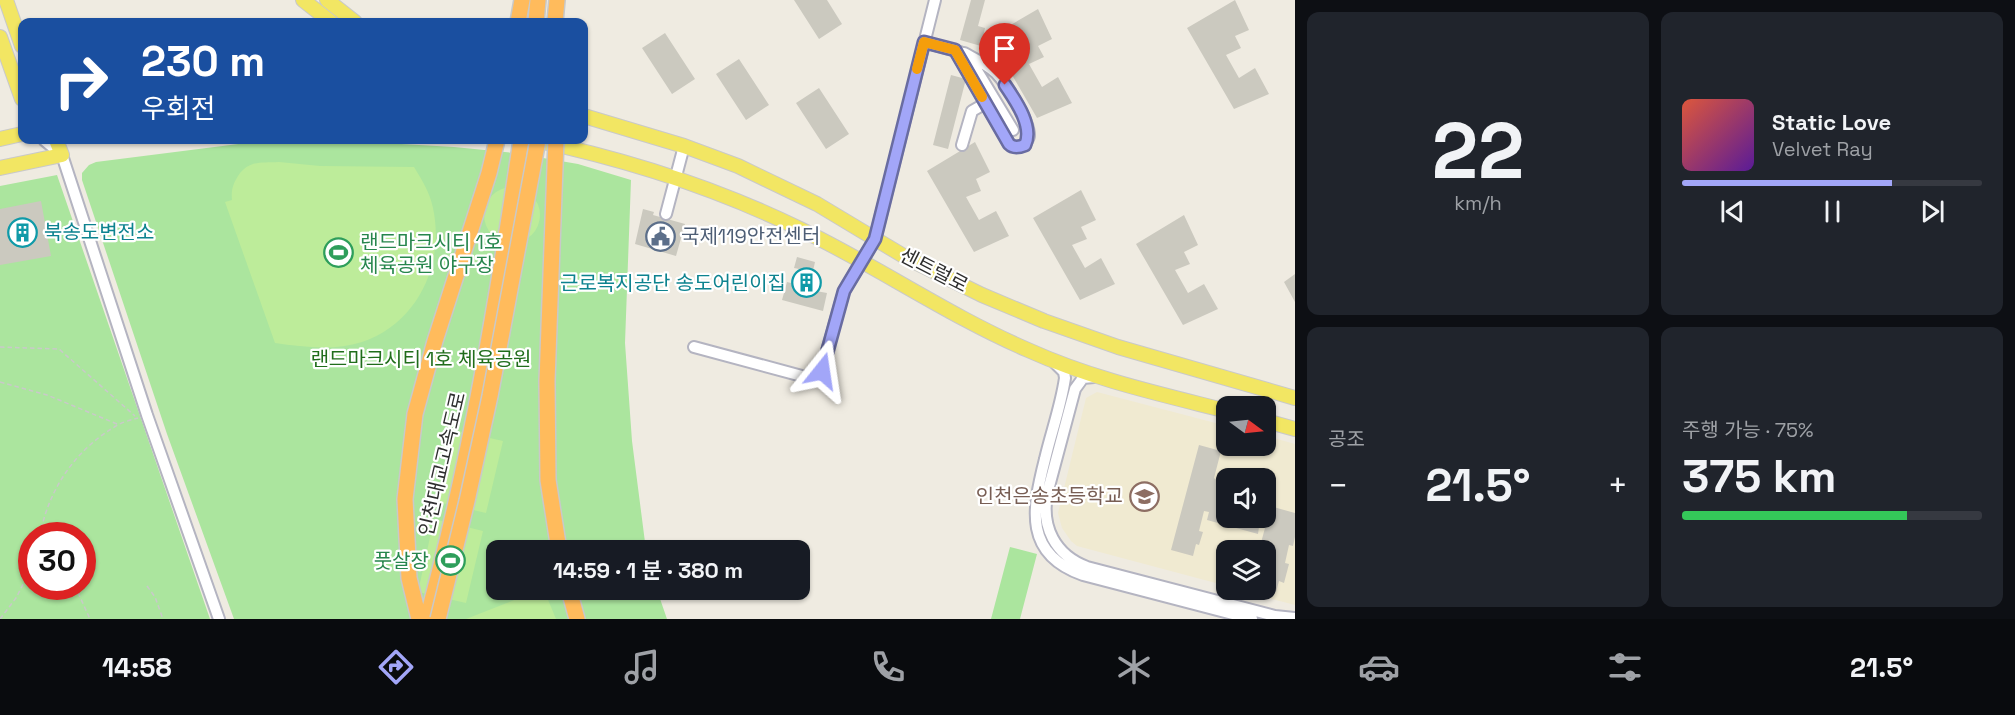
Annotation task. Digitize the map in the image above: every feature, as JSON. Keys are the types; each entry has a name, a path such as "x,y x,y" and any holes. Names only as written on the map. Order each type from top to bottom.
{"highway":[{"path":"519,18 522,0"},
{"path":"536,18 538,0"},
{"path":"555,18 557,0"},
{"path":"561,18 562,0"},
{"name":"인천대교고속도로","path":"419,619 409,578 405,499 415,414 438,331 489,173 496,144"},
{"name":"인천대교고속도로","path":"427,619 458,499 480,394 520,144"},
{"name":"인천대교고속도로","path":"438,619 490,396 527,206 535,144"},
{"path":"556,144 547,381 548,480 557,540"},
{"path":"572,600 577,619"}],"main road":[{"path":"6,0 18,34"},
{"path":"303,0 326,18"},
{"path":"327,0 350,18"},
{"path":"0,37 18,88"},
{"name":"센트럴로","path":"588,117 684,146 738,166 817,204 907,258 982,295 1044,321 1118,347 1295,398"},
{"path":"0,139 18,135"},
{"path":"0,168 62,155 58,144"},
{"name":"센트럴로","path":"554,144 698,185 800,229 950,311 1028,350 1096,377 1216,408"},
{"path":"1276,424 1295,429"}],"street":[{"path":"694,347 817,379 822,371 844,291 875,239 934,0"},
{"path":"924,42 959,52 983,63 997,75 1007,88 1027,127 1029,137 1025,145 1014,147 1009,144 959,52"},
{"path":"959,52 976,66 1013,130"},
{"path":"962,145 972,111 986,103"},
{"path":"49,144 62,155 147,415 219,619"},
{"path":"666,214 684,146"},
{"path":"1049,358 1064,372 1068,392 1045,506 1048,531 1064,554 1076,563 1087,567 1275,616 1295,618"},
{"path":"1096,377 1088,377 1079,381 1068,392 1035,503 1038,532 1050,555 1064,567 1083,576 1252,619"}],"path":[{"path":"0,347 59,349 133,416 140,417 118,424 88,446 70,465 47,505 43,522"},
{"path":"0,382 47,395 118,424"},
{"path":"147,586 155,597 163,619"},
{"path":"0,619 18,594"},
{"path":"81,600 90,619"}],"shaded area":[{"name":"인천은송초등학교","path":"1097,392 1216,423 1216,456 1276,456 1276,439 1295,444 1295,605 1276,600 1276,540 1216,540 1216,583 1077,546 1062,528 1058,513 1086,398"}],"green space":[{"name":"랜드마크시티 1호 체육공원","path":"238,144 401,144 514,153 578,164 631,180 625,343 632,441 645,540 486,540 486,600 660,600 667,619 234,619 167,434 82,180 82,173 89,165 96,162"},
{"name":"랜드마크시티 1호 체육공원 야구장","path":"279,162 320,166 414,167 428,192 433,208 436,229 435,250 431,270 423,289 412,306 382,333 362,342 341,347 308,347 275,343 225,202 232,200 235,182 247,167 256,163"},
{"path":"57,175 210,619 0,619 0,186"},
{"path":"506,187 518,187 528,191 536,199 540,215 536,231 528,239 518,243 506,243 496,239 488,231 484,221 484,209 488,199 496,191"},
{"name":"풋살장","path":"454,430 503,441 486,513 438,502"},
{"name":"풋살장","path":"434,519 483,531 466,603 418,592"},
{"path":"1010,547 1037,554 1020,619 991,619"},
{"path":"514,600 548,600 556,619 466,619"}],"building":[{"path":"794,0 827,0 842,24 819,39"},
{"path":"971,0 985,0 978,26 985,28 981,46 960,40"},
{"path":"1235,0 1249,30 1235,36 1241,48 1226,55 1239,78 1255,68 1269,94 1234,109 1187,28"},
{"path":"1038,9 1052,39 1038,46 1044,57 1029,64 1042,87 1058,77 1072,103 1037,118 990,37"},
{"path":"665,33 695,79 672,94 642,48"},
{"path":"739,59 769,105 746,120 716,74"},
{"path":"951,75 966,79 948,149 933,145"},
{"path":"819,88 849,134 826,149 796,103"},
{"path":"975,142 990,172 976,179 981,191 966,197 979,220 996,211 1009,236 974,252 927,171"},
{"path":"1081,190 1096,220 1081,227 1087,239 1072,245 1085,268 1101,258 1115,284 1080,300 1033,218"},
{"name":"북송도변전소","path":"41,201 51,256 0,265 0,209"},
{"name":"국제119안전센터","path":"643,209 654,212 653,215 685,224 676,256 635,244"},
{"path":"1184,215 1198,245 1184,252 1190,264 1175,270 1188,293 1204,284 1218,309 1183,325 1136,244"},
{"name":"근로복지공단 송도어린이집","path":"797,257 815,262 811,280 818,282 816,291 827,293 823,311 782,300 787,282 795,284 799,269 794,268"},
{"path":"1295,274 1295,302 1284,282"},
{"path":"1199,445 1216,450 1216,456 1220,456 1214,478 1216,480 1216,522 1207,520 1209,512 1204,511 1199,531 1203,532 1199,545 1196,544 1193,556 1171,550"},
{"path":"1276,508 1295,513 1295,537 1293,546 1289,545 1285,563 1289,564 1284,583 1279,581 1276,592 1276,540 1262,540 1265,528 1276,528"},
{"path":"1236,528 1259,528 1258,534"}],"slow traffic":[{"path":"917,69 924,42 955,50 982,97"}],"place":[{"name":"북송도변전소","path":"23,232"},
{"name":"국제119안전센터","path":"660,236"},
{"name":"랜드마크시티 1호 체육공원 야구장","path":"339,253"},
{"name":"근로복지공단 송도어린이집","path":"807,283"},
{"name":"인천은송초등학교","path":"1144,496"},
{"name":"풋살장","path":"450,561"}],"route":[{"path":"822,371 844,291 875,239 924,42 955,50 1009,144 1021,147 1025,145 1029,134 1022,115 1005,85"}]}
